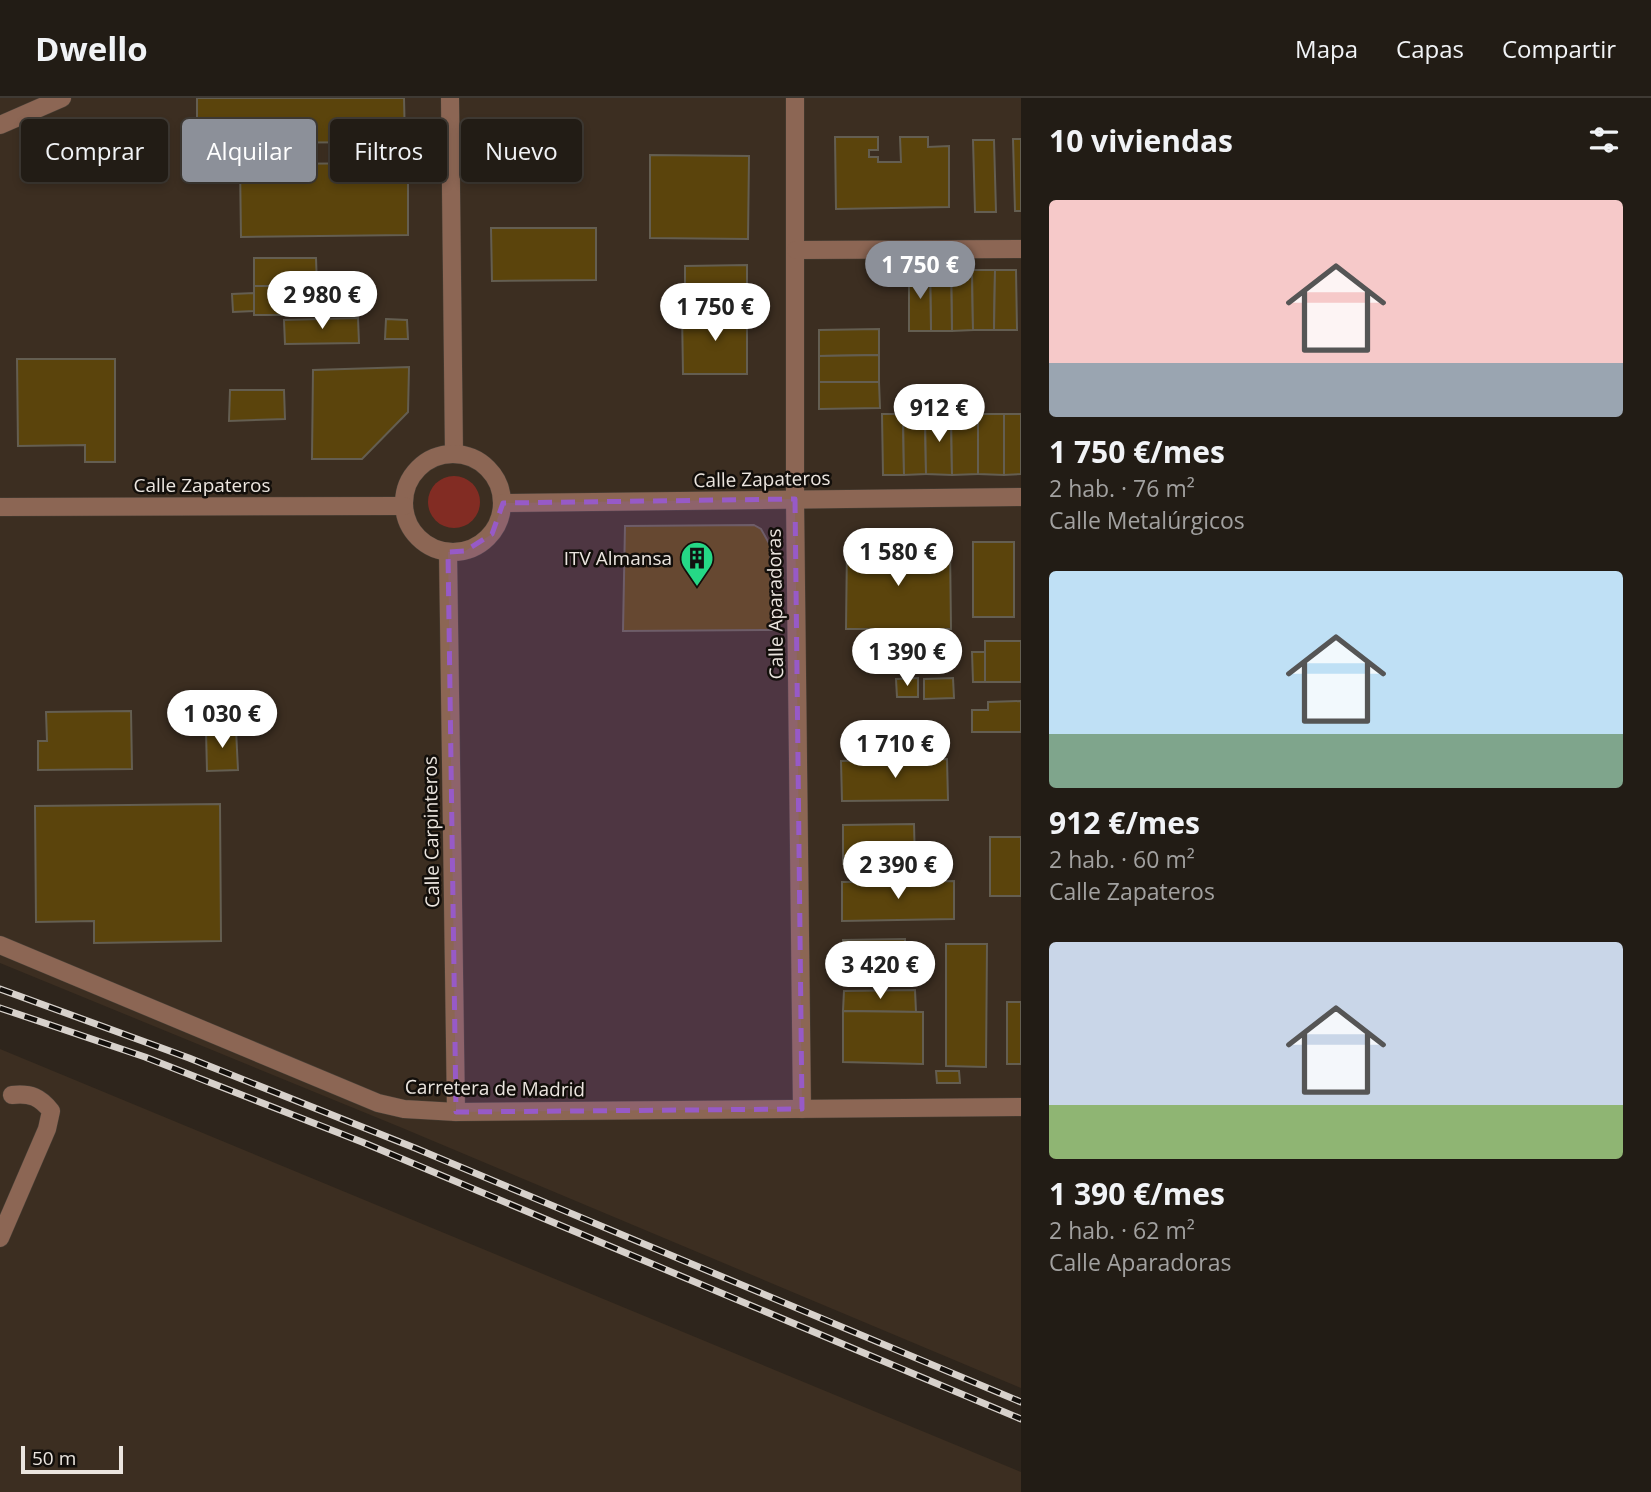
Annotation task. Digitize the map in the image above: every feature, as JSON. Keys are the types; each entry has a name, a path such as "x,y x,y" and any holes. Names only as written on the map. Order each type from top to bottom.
{"street":[{"path":"0,125 62,98"},
{"path":"450,98 454,454"},
{"name":"Calle Aparadoras","path":"795,98 795,499 802,1109"},
{"path":"796,250 1021,248"},
{"path":"454,454 471,457 485,464 495,475 501,488 503,503 500,519 492,534 480,545 465,551 449,552 435,549 413,532 404,506 406,489 413,474 425,462 440,455 454,454"},
{"name":"Calle Zapateros","path":"503,503 1021,497"},
{"name":"Calle Zapateros","path":"0,507 404,506"},
{"name":"Calle Carpinteros","path":"449,552 456,1112"},
{"name":"Carretera de Madrid","path":"0,945 378,1103 404,1109 456,1112 1021,1107"},
{"path":"0,1238 47,1129 51,1111 40,1097 12,1095"}],"highlighted area":[{"path":"795,499 802,1109 456,1112 448,552 465,551 492,534 503,503"}],"shaded area":[{"path":"0,98 1021,98 1021,1388 400,1127 0,963"},
{"path":"454,476 473,483 480,502 473,521 454,528 435,521 428,502 435,483"},
{"path":"0,1049 1021,1472 1021,1492 0,1492"}],"building":[{"path":"197,98 404,98 404,119 330,119 330,142 316,142 316,119 197,119"},
{"path":"835,137 878,137 878,150 869,150 869,157 878,157 878,162 901,162 900,137 928,137 928,147 949,146 949,207 836,209"},
{"path":"1013,139 1021,139 1021,211 1015,211"},
{"path":"973,140 994,140 996,212 975,212"},
{"path":"650,155 749,156 748,239 650,238"},
{"path":"330,163 330,182 408,182 408,235 241,237 240,182 316,182 316,164"},
{"path":"491,228 596,228 596,280 492,281"},
{"path":"254,258 316,258 317,286 254,286"},
{"path":"747,265 747,290 685,290 685,266"},
{"path":"951,270 972,270 973,330 952,331"},
{"path":"951,270 952,331 931,331 930,271"},
{"path":"972,270 995,270 994,330 973,330"},
{"path":"995,270 1016,270 1017,330 994,330"},
{"path":"909,271 930,271 931,331 909,331"},
{"path":"254,286 317,286 318,315 254,315"},
{"path":"254,293 254,311 233,312 232,294"},
{"path":"682,312 747,312 747,374 683,374"},
{"path":"358,318 359,343 285,344 284,320"},
{"path":"386,319 407,320 408,339 385,339"},
{"path":"879,329 879,355 819,356 819,330"},
{"path":"879,355 879,382 819,382 819,356"},
{"path":"17,359 115,359 115,462 85,462 85,445 18,446"},
{"path":"409,367 408,412 362,459 312,459 313,370"},
{"path":"819,382 879,382 880,408 819,409"},
{"path":"230,390 284,390 285,419 229,421"},
{"path":"882,414 903,414 904,475 883,475"},
{"path":"903,414 925,414 926,474 904,475"},
{"path":"925,414 951,414 952,475 926,474"},
{"path":"951,414 978,414 978,474 952,475"},
{"path":"978,414 1004,414 1004,475 978,474"},
{"path":"1004,414 1021,414 1021,474 1004,475"},
{"name":"ITV Almansa","path":"754,525 761,529 770,545 772,630 623,631 625,526"},
{"path":"973,542 1014,542 1014,617 973,617"},
{"path":"847,546 950,546 951,629 846,629"},
{"path":"985,641 1021,641 1021,682 985,682"},
{"path":"972,652 985,652 985,682 973,682"},
{"path":"918,678 918,697 897,697 896,679"},
{"path":"953,678 954,698 924,699 924,679"},
{"path":"1021,701 1021,732 972,732 972,710 988,710 988,702"},
{"path":"131,711 132,769 38,770 38,741 47,741 46,712"},
{"path":"236,729 238,770 207,771 206,730"},
{"path":"947,759 948,800 842,801 841,761"},
{"path":"220,804 221,941 94,943 94,921 36,922 35,806"},
{"path":"914,824 915,863 843,864 843,825"},
{"path":"990,837 1021,837 1021,896 990,896"},
{"path":"954,881 954,919 842,921 842,882"},
{"path":"905,939 905,970 844,971 843,940"},
{"path":"946,944 987,944 986,1067 946,1066"},
{"path":"915,990 916,1012 843,1011 844,991"},
{"path":"1007,1002 1021,1002 1021,1064 1007,1064"},
{"path":"843,1011 923,1012 923,1064 843,1062"},
{"path":"936,1071 959,1071 960,1083 937,1083"}],"railway":[{"path":"0,989 189,1058 415,1148 1021,1402"},
{"path":"0,1008 145,1057 362,1142 1021,1419"}],"place":[{"name":"ITV Almansa","path":"697,588"}]}
